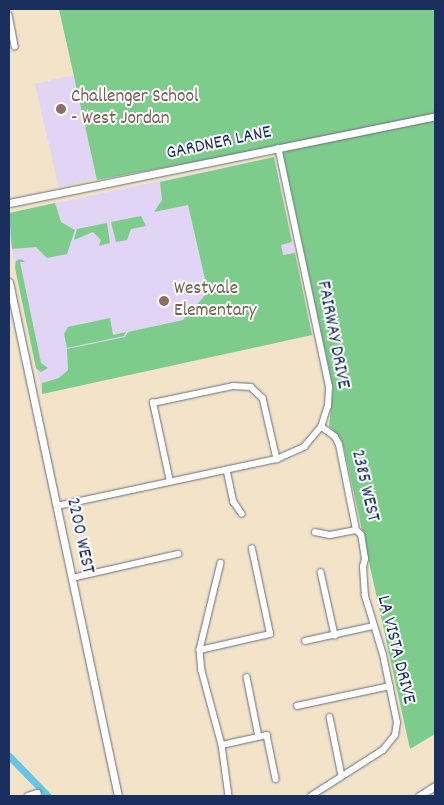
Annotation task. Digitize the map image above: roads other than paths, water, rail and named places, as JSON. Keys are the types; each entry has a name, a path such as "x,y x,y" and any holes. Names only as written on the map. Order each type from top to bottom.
{"street":[{"path":"9,15 15,46"},
{"name":"GARDNER LANE","path":"9,203 435,116"},
{"name":"FAIRWAY DRIVE","path":"56,506 277,459 304,447 320,427 328,406 329,387 278,148"},
{"name":"2200 WEST","path":"9,282 118,796"},
{"path":"170,482 153,403 233,386 252,387 263,398 277,459"},
{"name":"2385 WEST","path":"320,427 337,441 356,530 361,534 365,558"},
{"path":"227,470 234,502 242,514"},
{"path":"315,532 330,536 356,530"},
{"path":"200,650 270,634 252,550"},
{"path":"72,578 178,554"},
{"name":"LA VISTA DRIVE","path":"312,796 383,750 394,735 397,723 390,686 365,596 363,566 365,558"},
{"path":"221,563 200,650 202,671 222,745 229,796"},
{"path":"321,572 335,635"},
{"path":"305,641 373,626"},
{"path":"247,677 260,737"},
{"path":"297,706 390,686"},
{"path":"330,717 342,776"},
{"path":"222,745 266,735 276,779"},
{"path":"419,796 435,786"},
{"path":"28,796 38,793"}],"waterway":[{"path":"9,756 48,796"}],"place":[{"name":"Challenger School - West Jordan","path":"61,109"},
{"name":"Westvale Elementary","path":"164,301"}]}
